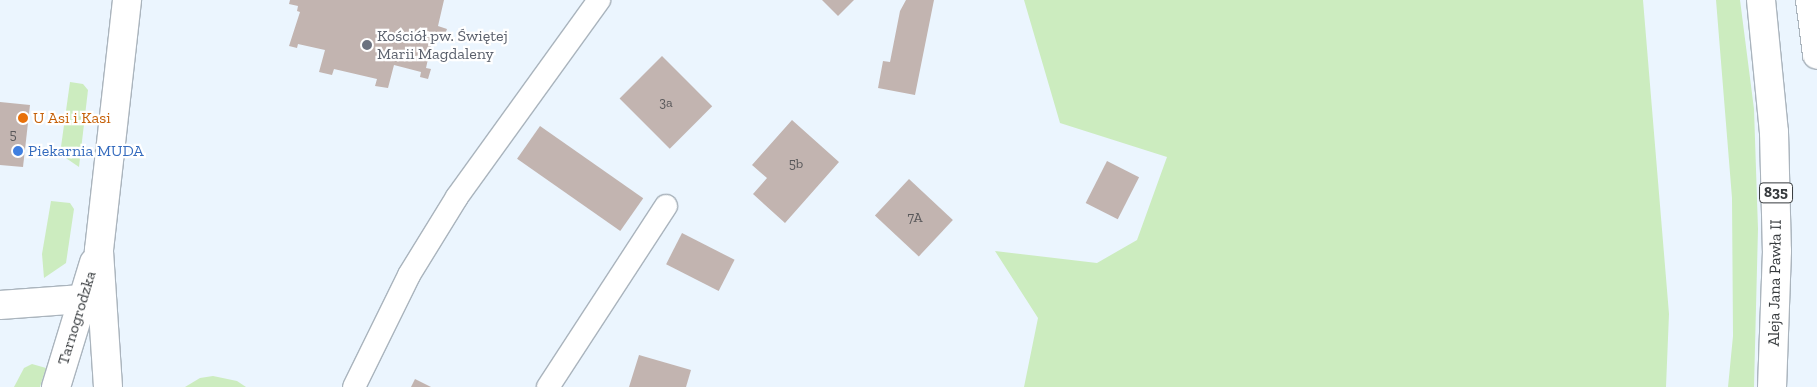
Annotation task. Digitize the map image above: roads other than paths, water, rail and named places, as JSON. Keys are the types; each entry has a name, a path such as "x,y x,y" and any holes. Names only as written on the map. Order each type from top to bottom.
{"street":[{"name":"Tarnogrodzka","path":"108,387 99,250 127,0"},
{"name":"Aleja Jana Pawła II","path":"1761,0 1774,132 1777,251 1772,387"},
{"path":"1810,0 1817,55"},
{"name":"Tarnogrodzka","path":"56,387 82,299 99,250"},
{"path":"0,305 82,299"}],"lane":[{"path":"354,387 409,276 457,197 599,0"},
{"path":"548,387 666,206"}],"place":[{"name":"Kościół pw. Świętej Marii Magdaleny","path":"367,45"},
{"name":"U Asi i Kasi","path":"23,118"},
{"name":"Piekarnia MUDA","path":"18,151"}]}
